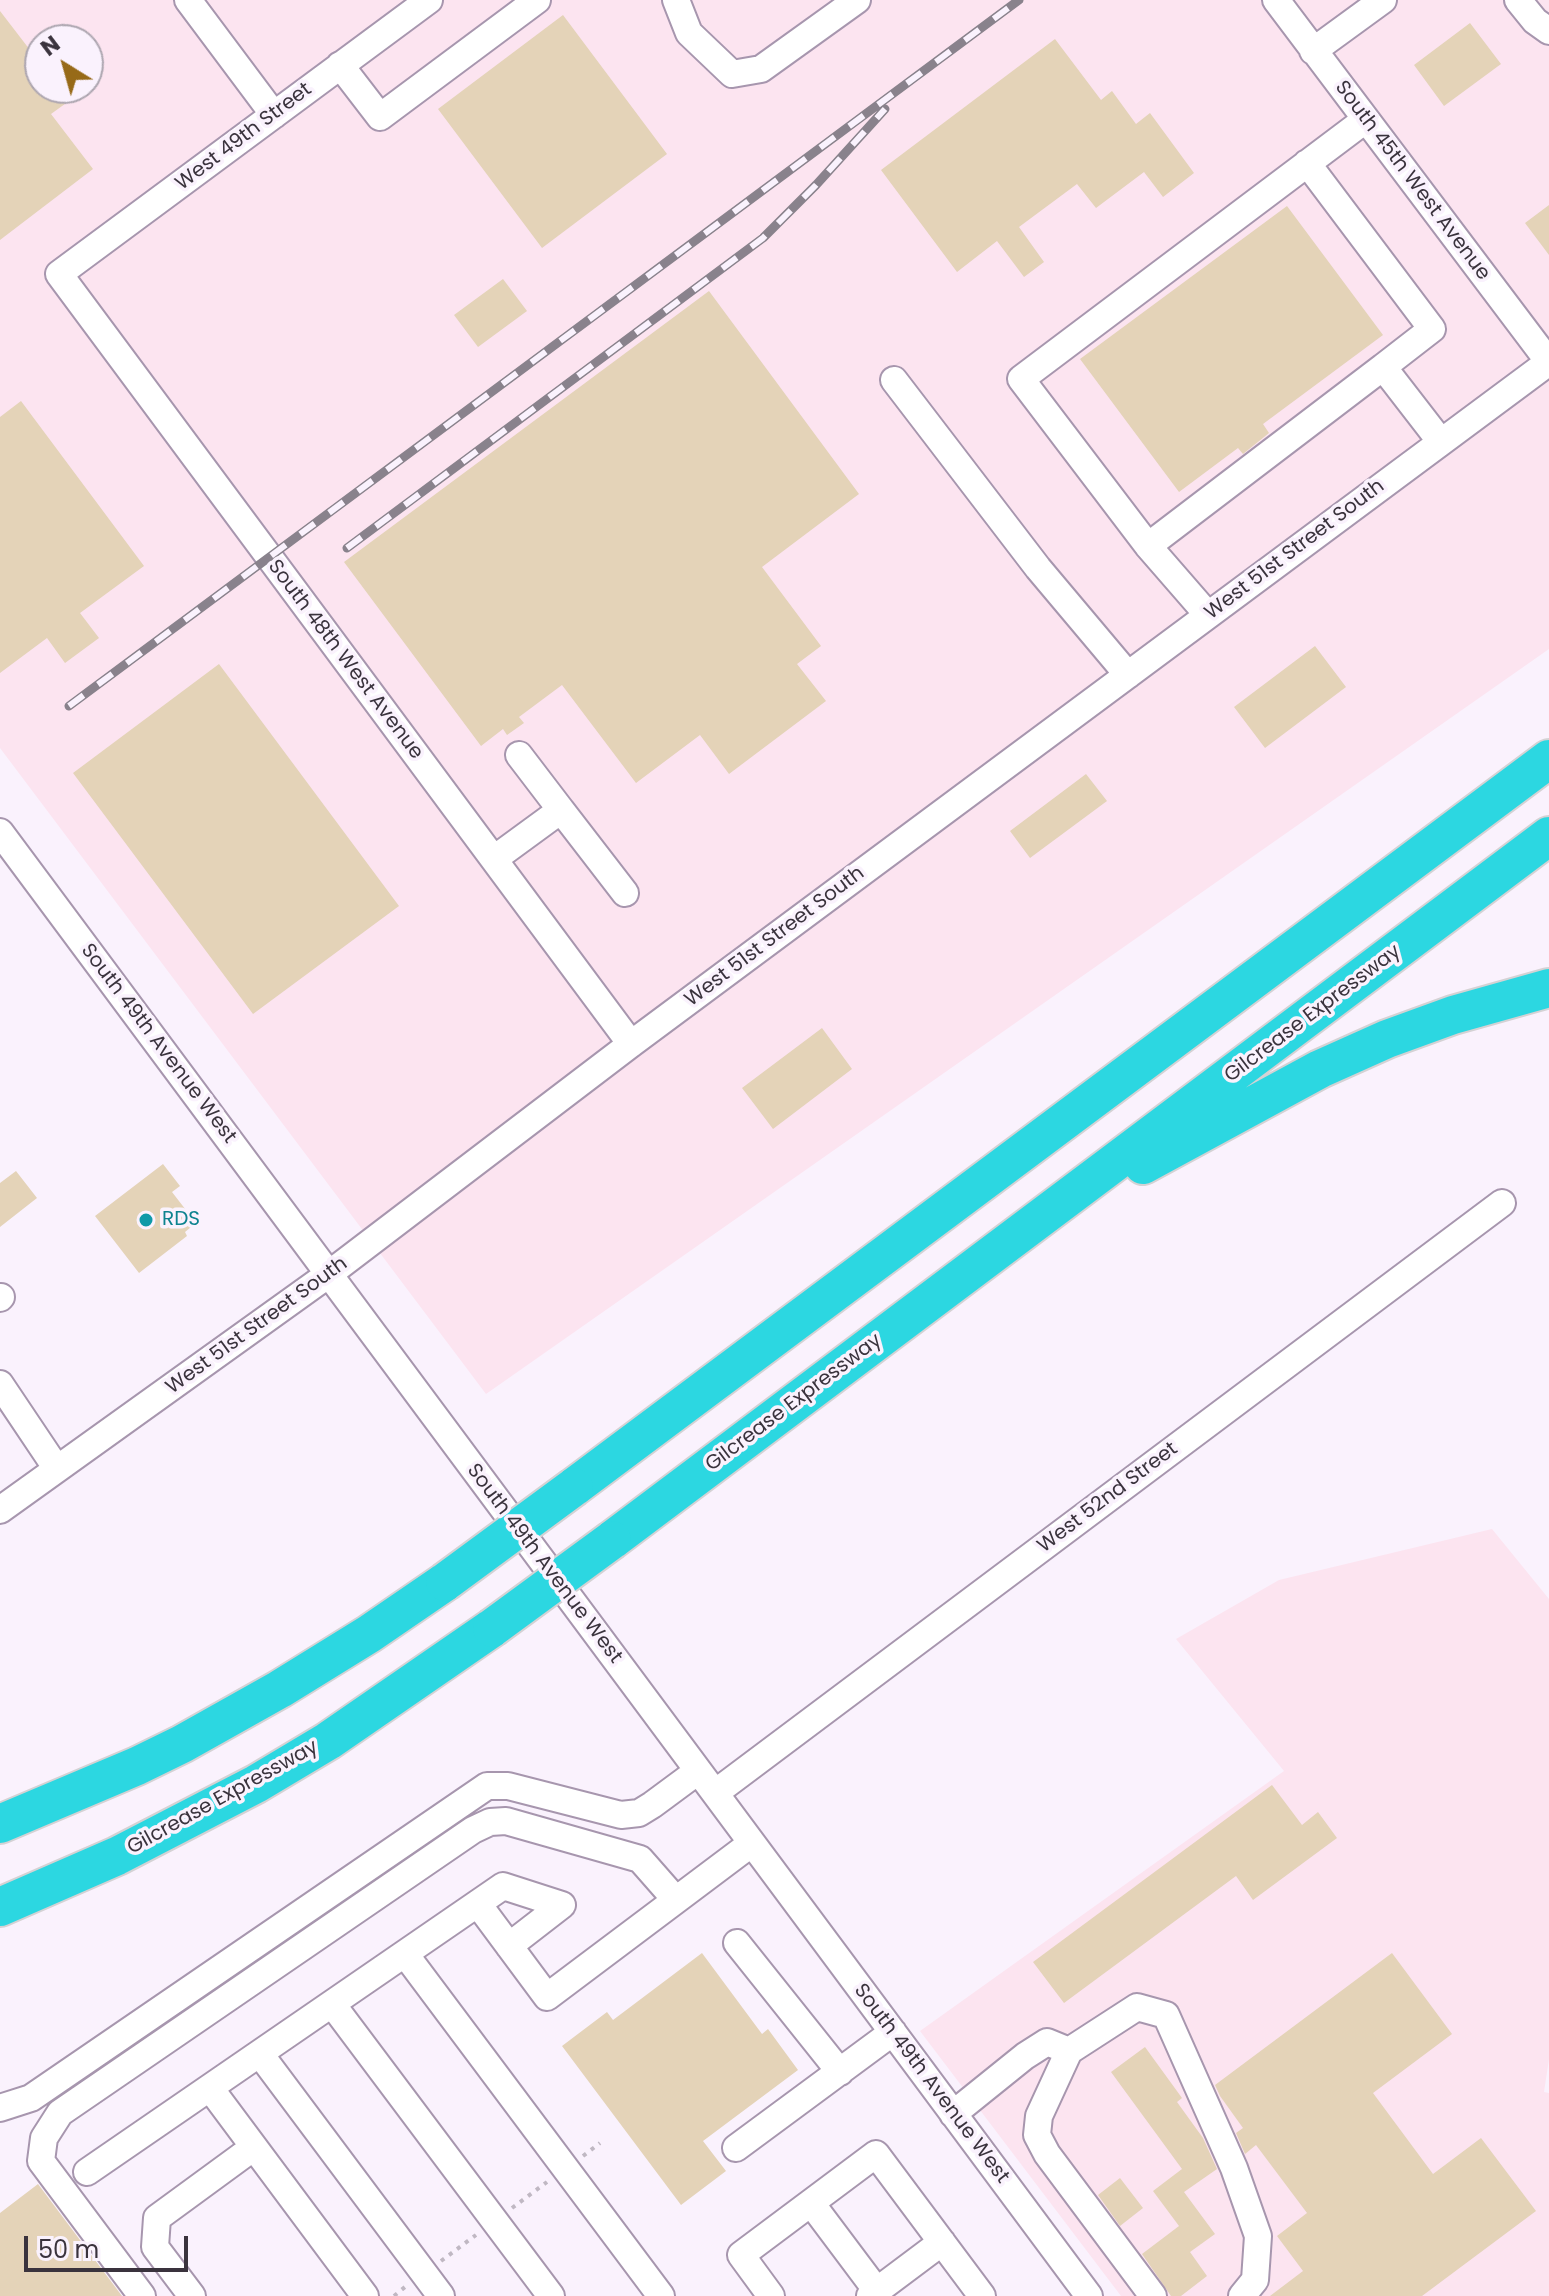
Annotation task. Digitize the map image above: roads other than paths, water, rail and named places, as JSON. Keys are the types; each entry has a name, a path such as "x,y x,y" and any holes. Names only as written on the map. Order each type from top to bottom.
{"highway":[{"path":"0,1824 182,1744 280,1689 403,1612 1549,759"},
{"name":"Gilcrease Expressway","path":"0,1907 117,1856 256,1784 328,1741 492,1628 1549,836"},
{"path":"1028,1227 1334,1063 1387,1039 1453,1015 1549,988"}],"street":[{"path":"188,0 274,115"},
{"name":"West 49th Street","path":"59,274 429,0"},
{"path":"340,65 380,117 537,0"},
{"path":"676,0 689,33 732,74 761,69 857,0"},
{"path":"1313,51 1383,0"},
{"path":"1518,0 1535,21 1549,31"},
{"name":"South 45th West Avenue","path":"1280,2 1313,51 1549,362"},
{"path":"1208,615 1148,546 1021,379 1365,120"},
{"path":"1148,546 1432,329 1307,163"},
{"name":"South 48th West Avenue","path":"59,274 631,1044"},
{"name":"West 51st Street South","path":"0,1510 329,1274 631,1044 1549,362"},
{"path":"1383,367 1441,442"},
{"path":"894,380 1038,568 1128,675"},
{"path":"519,755 625,893"},
{"path":"494,859 561,810"},
{"name":"South 49th Avenue West","path":"0,832 893,2032 1078,2292"},
{"name":"West 52nd Street","path":"715,1793 1502,1203"},
{"path":"0,1384 57,1469"},
{"path":"0,2108 31,2098 487,1786 508,1786 621,1815 639,1813 698,1771"},
{"path":"142,2296 41,2161 44,2138 60,2113 473,1830 490,1822 506,1821 640,1859 676,1900"},
{"path":"478,1904 547,1997 752,1843"},
{"path":"87,2172 503,1886 562,1905 509,1946"},
{"path":"737,1943 840,2072"},
{"path":"405,1954 661,2296"},
{"path":"332,2004 551,2296"},
{"path":"1153,2296 1047,2154 1037,2135 1039,2116 1069,2051 1137,2007 1166,2015 1234,2168 1258,2236 1255,2280 1242,2296"},
{"path":"736,2148 893,2032"},
{"path":"953,2114 1047,2042 1069,2051"},
{"path":"260,2054 441,2296"},
{"path":"210,2088 365,2296"},
{"path":"192,2296 155,2247 157,2218 254,2147"},
{"path":"771,2296 741,2255 876,2154 982,2296"},
{"path":"811,2203 873,2293 942,2242"}],"railway":[{"path":"69,706 1019,0"},
{"path":"347,548 763,238 885,109"}],"place":[{"name":"RDS","path":"146,1220"}]}
